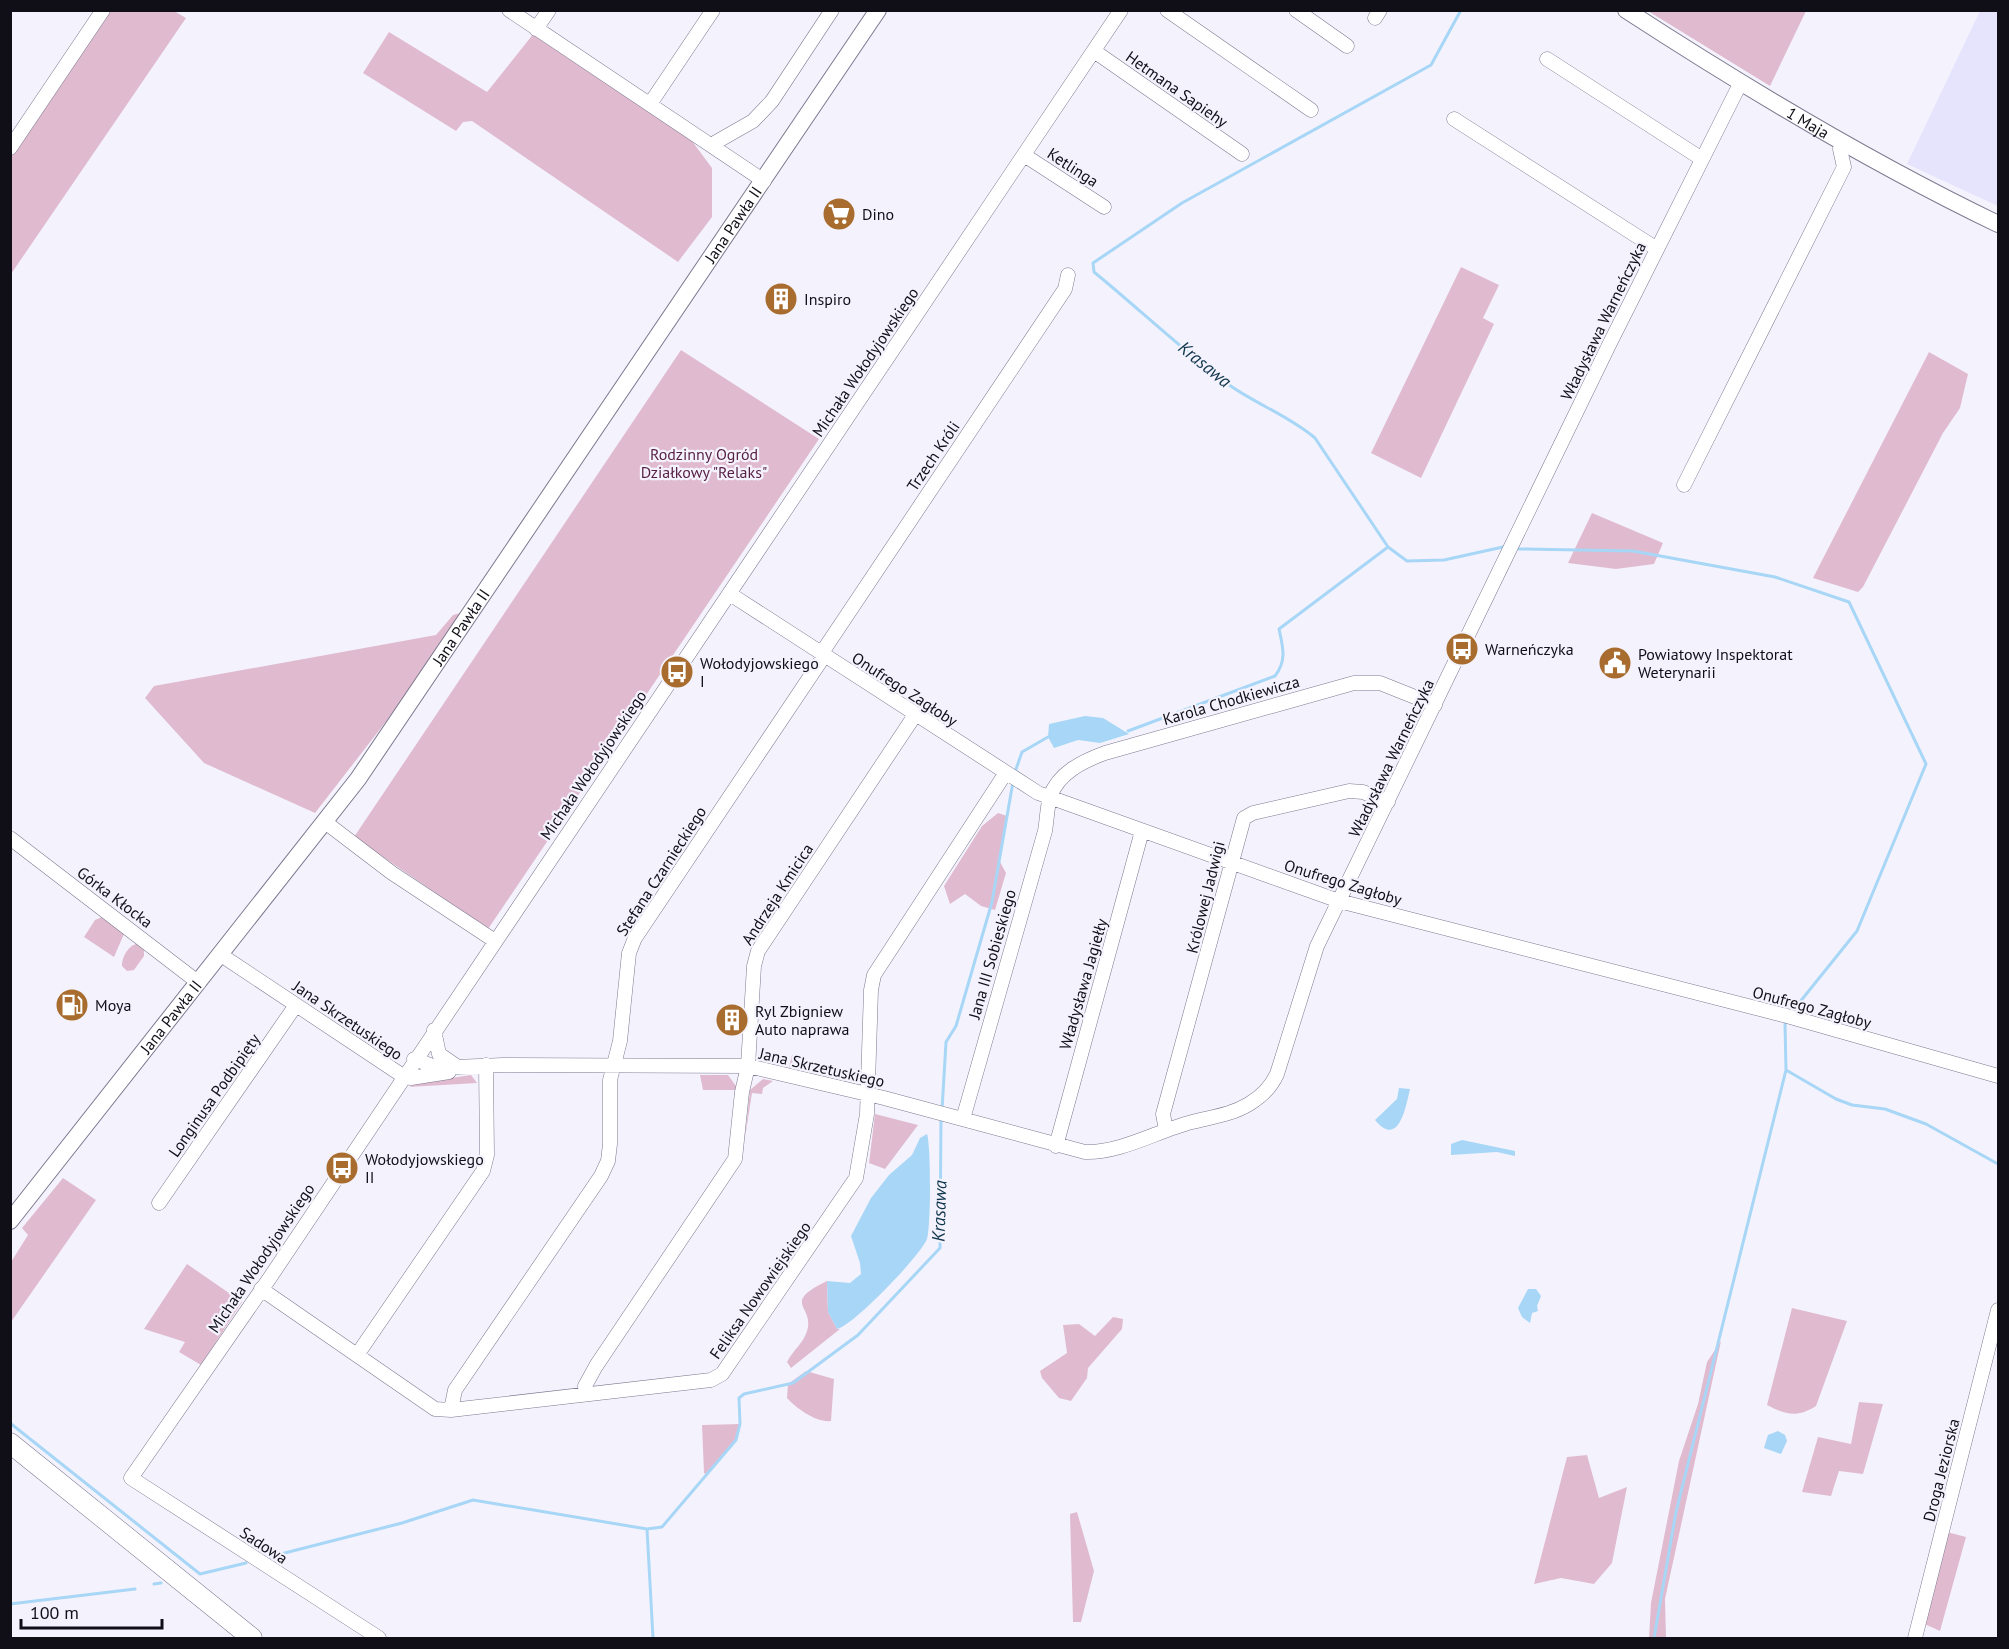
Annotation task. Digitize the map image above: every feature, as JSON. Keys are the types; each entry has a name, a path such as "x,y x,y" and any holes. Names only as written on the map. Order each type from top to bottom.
{"highway":[{"path":"10,1443 252,1638"}],"main road":[{"name":"Jana Pawła II","path":"10,1221 325,822 399,721 878,10"},
{"name":"1 Maja","path":"1626,10 1740,84 1843,143 1998,224"}],"street":[{"path":"10,148 104,10"},
{"path":"509,10 764,181"},
{"path":"536,29 549,10"},
{"path":"650,104 713,10"},
{"path":"711,145 753,121 772,101 832,10"},
{"name":"Michała Wołodyjowskiego","path":"131,1478 261,1289 1122,10"},
{"path":"1167,10 1311,110"},
{"path":"1296,10 1347,46"},
{"name":"Hetmana Sapiehy","path":"1094,51 1242,154"},
{"path":"1547,59 1702,159"},
{"name":"Władysława Warneńczyka","path":"1056,1146 1085,1152 1103,1151 1231,1112 1250,1104 1268,1089 1280,1067 1309,967 1339,901 1657,249 1740,84"},
{"path":"1454,119 1657,249"},
{"path":"1684,485 1844,167 1840,149 1843,143"},
{"name":"Ketlinga","path":"1024,154 1104,207"},
{"name":"Trzech Króli","path":"822,655 1065,290 1068,275"},
{"name":"Onufrego Zagłoby","path":"730,594 1011,777 1050,797 1339,901 1787,1016 1998,1076"},
{"name":"Stefana Czarnieckiego","path":"451,1410 455,1390 601,1176 608,1161 612,1065 620,1041 629,953 635,938 822,655"},
{"name":"Karola Chodkiewicza","path":"1050,797 1058,782 1075,767 1095,757 1354,683 1380,683 1435,705"},
{"name":"Andrzeja Kmicica","path":"586,1394 585,1386 596,1366 731,1168 737,1147 742,1092 748,1066 754,966 758,951 915,715"},
{"name":"Feliksa Nowowiejskiego","path":"261,1289 429,1406 451,1410 711,1380 730,1365 856,1178 867,1094 871,990 874,975 1011,777"},
{"name":"Królowej Jadwigi","path":"1166,1130 1163,1114 1242,823 1247,815 1349,791 1363,792 1388,802"},
{"name":"Jana III Sobieskiego","path":"963,1119 1044,831 1050,797"},
{"path":"325,822 392,873 495,941"},
{"name":"Władysława Jagiełły","path":"1056,1146 1142,831"},
{"name":"Górka Kłocka","path":"10,838 199,983"},
{"name":"Jana Skrzetuskiego","path":"221,955 403,1076 411,1078 486,1065 748,1066 867,1094 1056,1146"},
{"name":"Longinusa Podbipięty","path":"159,1203 296,1005"},
{"path":"434,1030 436,1048 443,1059 466,1067"},
{"name":"Jana Skrzetuskiego","path":"414,1059 433,1066 466,1067"},
{"path":"357,1355 483,1171 488,1147 486,1065"},
{"name":"Droga Jeziorska","path":"1915,1638 1998,1310"},
{"name":"Sadowa","path":"131,1478 379,1638"}],"shaded area":[{"path":"1980,11 1998,11 1998,206 1907,164"}],"green space":[{"path":"1806,10 1770,86 1648,11"},
{"path":"109,11 174,11 186,18 11,274 11,156"},
{"path":"389,32 487,92 534,33 689,137 712,168 712,217 678,262 472,121 463,122 456,131 363,73"},
{"path":"1461,267 1499,285 1483,318 1494,324 1421,478 1371,453"},
{"name":"Rodzinny Ogród Działkowy \"Relaks\"","path":"681,350 819,439 488,929 354,837"},
{"path":"1929,352 1968,374 1960,408 1943,433 1863,587 1858,592 1813,578"},
{"path":"1592,513 1663,543 1654,564 1616,569 1568,563"},
{"path":"468,611 440,652 315,813 204,763 145,698 154,686 436,635 453,615"},
{"path":"998,813 1007,816 999,860 1006,873 995,910 981,906 965,894 950,904 944,886 982,826"},
{"path":"102,917 123,930 124,934 114,957 84,937 95,920"},
{"path":"140,943 144,946 144,956 134,970 127,971 122,966 123,958 129,948"},
{"path":"792,1055 817,1063 815,1073 789,1067"},
{"path":"471,1075 477,1083 409,1087 418,1083"},
{"path":"700,1075 728,1075 736,1086 736,1090 703,1090"},
{"path":"763,1079 773,1081 763,1088 762,1094 752,1093 745,1138 750,1090"},
{"path":"875,1114 918,1125 885,1169 869,1163"},
{"path":"63,1178 96,1200 11,1322 11,1262 28,1235 22,1228"},
{"path":"187,1264 242,1302 201,1365 179,1352 185,1342 144,1329"},
{"path":"827,1281 828,1312 837,1329 840,1329 791,1368 787,1362 807,1331 807,1315 802,1300 805,1295"},
{"path":"1792,1308 1847,1321 1816,1406 1797,1414 1780,1411 1767,1405"},
{"path":"1113,1317 1123,1319 1122,1329 1088,1368 1087,1378 1071,1401 1059,1398 1042,1378 1040,1371 1067,1353 1063,1325 1079,1324 1095,1336"},
{"path":"1721,1341 1665,1599 1666,1637 1649,1638 1651,1603 1679,1461 1698,1404 1707,1362"},
{"path":"806,1371 834,1379 831,1421 820,1420 808,1414 787,1398 788,1384"},
{"path":"1859,1402 1883,1404 1863,1474 1839,1471 1831,1496 1802,1492 1818,1437 1851,1444"},
{"path":"740,1424 736,1440 707,1475 704,1473 702,1425"},
{"path":"1587,1455 1599,1498 1627,1487 1612,1563 1594,1584 1561,1578 1534,1584 1567,1457"},
{"path":"1077,1512 1094,1571 1081,1622 1073,1622 1070,1514"},
{"path":"1943,1531 1966,1537 1940,1631 1920,1622"}],"water":[{"path":"1085,716 1103,718 1129,734 1100,743 1078,740 1054,748 1048,737 1049,724"},
{"path":"1399,1088 1410,1089 1400,1122 1390,1130 1383,1128 1375,1120 1397,1099"},
{"path":"927,1134 930,1186 927,1239 913,1259 886,1289 857,1316 837,1329 828,1312 827,1281 850,1283 861,1274 860,1263 851,1236 871,1198 889,1175 912,1155 920,1138"},
{"path":"1462,1140 1515,1151 1515,1156 1497,1152 1451,1155 1451,1144"},
{"path":"1528,1289 1536,1289 1541,1296 1537,1306 1538,1311 1532,1313 1530,1323 1522,1317 1518,1308"},
{"path":"1778,1431 1785,1435 1787,1441 1781,1454 1764,1448 1768,1435"}],"waterway":[{"name":"Krasawa","path":"1128,731 1275,676 1283,659 1279,629 1388,547 1315,438 1208,369 1094,272 1093,263 1182,203 1431,65 1461,10"},
{"path":"1388,547 1407,561 1444,560 1503,547"},
{"path":"1519,549 1633,551 1775,577 1849,602 1926,764 1857,931 1791,1013"},
{"name":"Krasawa","path":"1015,772 1022,752 1048,737"},
{"name":"Krasawa","path":"942,1110 946,1042 956,1026 992,902 1013,782"},
{"path":"1785,1024 1786,1070 1836,1099 1852,1105 1885,1109 1926,1124 1998,1164"},
{"path":"1654,1638 1676,1512 1786,1070"},
{"name":"Krasawa","path":"269,1557 402,1523 473,1500 647,1529 662,1527 736,1440 740,1424 739,1398 744,1394 793,1383 858,1335 940,1248 941,1117"},
{"path":"10,1423 200,1574 246,1563"},
{"name":"Krasawa","path":"647,1529 653,1638"},
{"path":"154,1584 161,1583"},
{"path":"10,1604 135,1589"}],"place":[{"name":"Dino","path":"839,214"},
{"name":"Inspiro","path":"781,299"},
{"name":"Warneńczyka","path":"1462,649"},
{"name":"Powiatowy Inspektorat Weterynarii","path":"1615,663"},
{"name":"Wołodyjowskiego I","path":"677,672"},
{"name":"Moya","path":"72,1005"},
{"name":"Ryl Zbigniew Auto naprawa","path":"732,1020"},
{"name":"Wołodyjowskiego II","path":"342,1168"}]}
